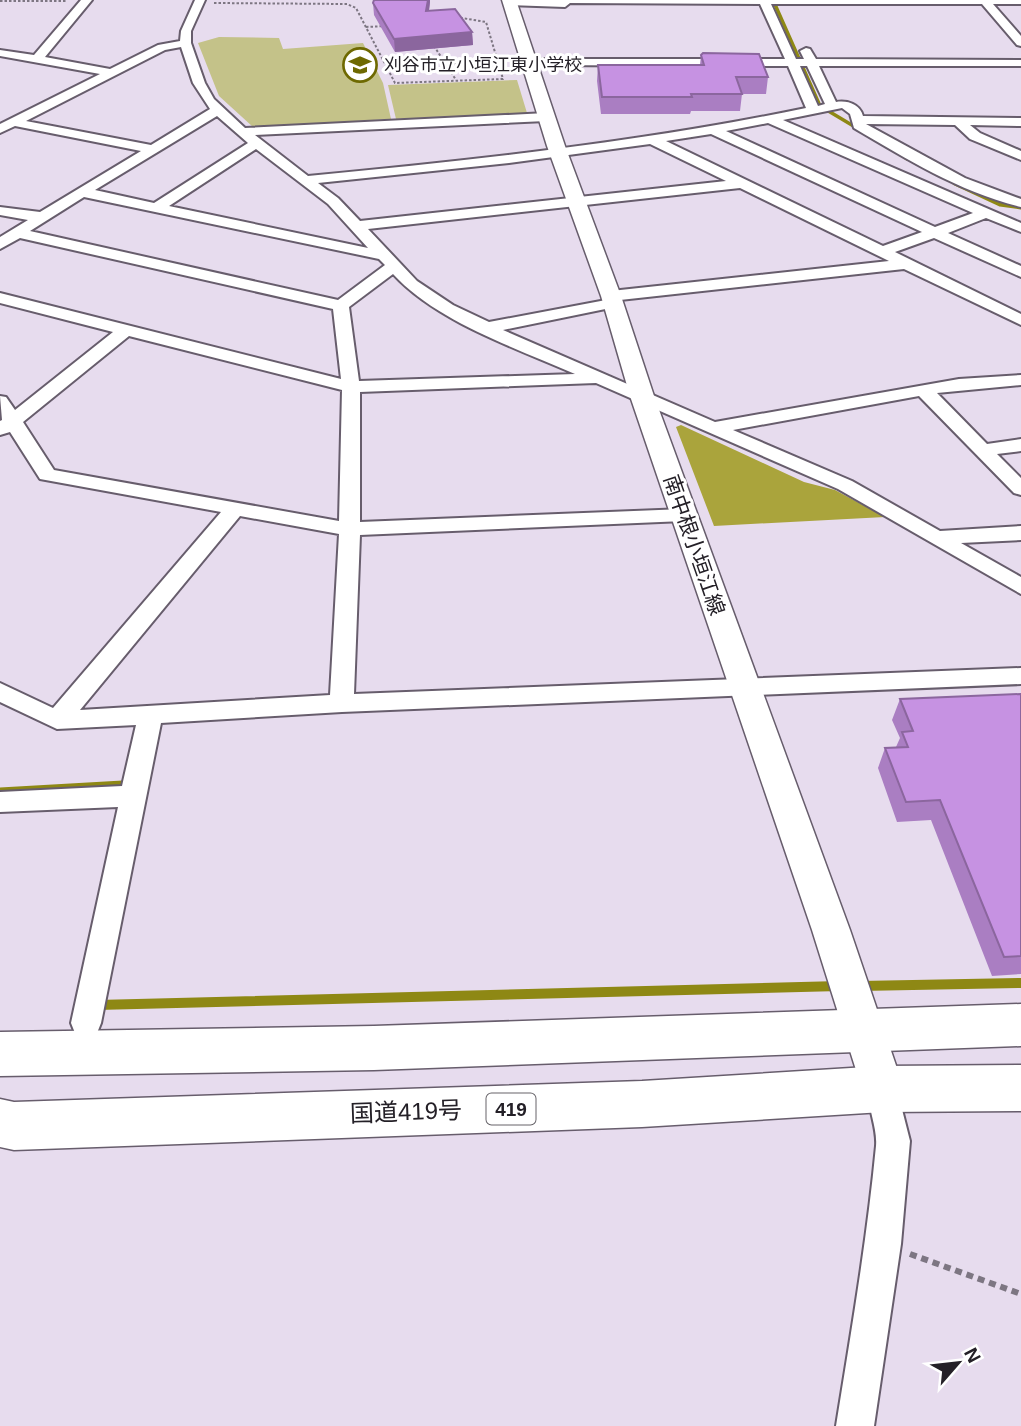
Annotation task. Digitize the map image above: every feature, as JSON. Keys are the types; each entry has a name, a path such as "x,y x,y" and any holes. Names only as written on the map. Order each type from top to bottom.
{"highway":[{"path":"0,1054 374,1048 1021,1025"},
{"name":"国道419号","path":"0,1124 14,1126 642,1104 883,1089 1021,1088"}],"main road":[{"name":"南中根小垣江線","path":"509,2 557,150 577,200 642,396 831,930 883,1089"}],"street":[{"path":"37,59 86,0"},
{"path":"548,0 765,1"},
{"path":"200,1 186,31 185,43 199,83 209,101 249,138 333,201 411,284 440,304 486,328 845,485 1021,587"},
{"path":"765,1 821,108"},
{"path":"782,1 789,15"},
{"path":"509,2 1021,1"},
{"path":"985,2 1021,43"},
{"path":"800,39 812,64 821,108"},
{"path":"6,126 162,47 185,43"},
{"path":"0,53 110,72"},
{"path":"528,62 1021,65"},
{"path":"557,150 844,104 856,112 859,125 893,146 1000,200 1021,203"},
{"path":"306,180 651,139 771,120 821,108"},
{"path":"0,244 218,110"},
{"path":"156,208 249,138 546,117"},
{"path":"771,120 1021,228"},
{"path":"859,120 1021,122"},
{"path":"960,122 975,136 1021,156"},
{"path":"6,126 153,149"},
{"path":"713,130 1021,272"},
{"path":"651,139 1021,320"},
{"path":"759,192 859,158"},
{"path":"356,226 741,184"},
{"path":"82,192 387,260"},
{"path":"0,211 41,217"},
{"path":"883,252 986,213"},
{"path":"18,233 341,306"},
{"path":"341,306 387,260"},
{"path":"486,328 612,300 907,264"},
{"path":"0,298 351,387 599,379"},
{"path":"341,306 351,387 350,523 342,704"},
{"path":"6,426 124,331"},
{"path":"711,428 959,384 1021,380"},
{"path":"923,391 1021,489"},
{"path":"0,401 6,426 47,475 236,508 350,523 682,510"},
{"path":"982,450 1021,445"},
{"path":"57,720 236,508"},
{"path":"935,538 1021,533"},
{"path":"0,692 57,720 342,704 1021,676"},
{"path":"86,1023 150,715"},
{"path":"0,802 135,796"},
{"path":"855,1426 883,1244 893,1141 883,1089"}],"path":[{"path":"0,1 86,0"},
{"path":"200,1 347,4 356,8 395,83 503,79 486,22 460,17 446,19"},
{"path":"366,27 393,26"},
{"path":"433,44 456,80"},
{"path":"445,64 497,60"},
{"path":"883,1244 1021,1294"}],"shaded area":[{"path":"219,37 279,38 283,49 363,43 383,83 391,119 253,127 219,96 198,43"},
{"path":"517,80 527,113 396,119 388,85"},
{"path":"681,425 804,482 835,490 885,517 714,526 676,427"}],"building":[{"path":"374,0 428,0 426,11 455,9 472,32 394,39 373,3"},
{"path":"759,54 768,77 736,77 742,94 602,97 598,65 704,65 701,55"},
{"path":"1021,694 1021,956 1004,957 940,800 906,802 885,748 908,747 902,732 913,731 900,699"}],"waterway":[{"path":"773,0 820,106 907,158 904,156"},
{"path":"955,183 1000,204 1021,207"},
{"path":"0,792 123,785"},
{"path":"860,986 1021,983"},
{"path":"97,1005 840,986"}],"place":[{"name":"刈谷市立小垣江東小学校","path":"360,65"}]}
